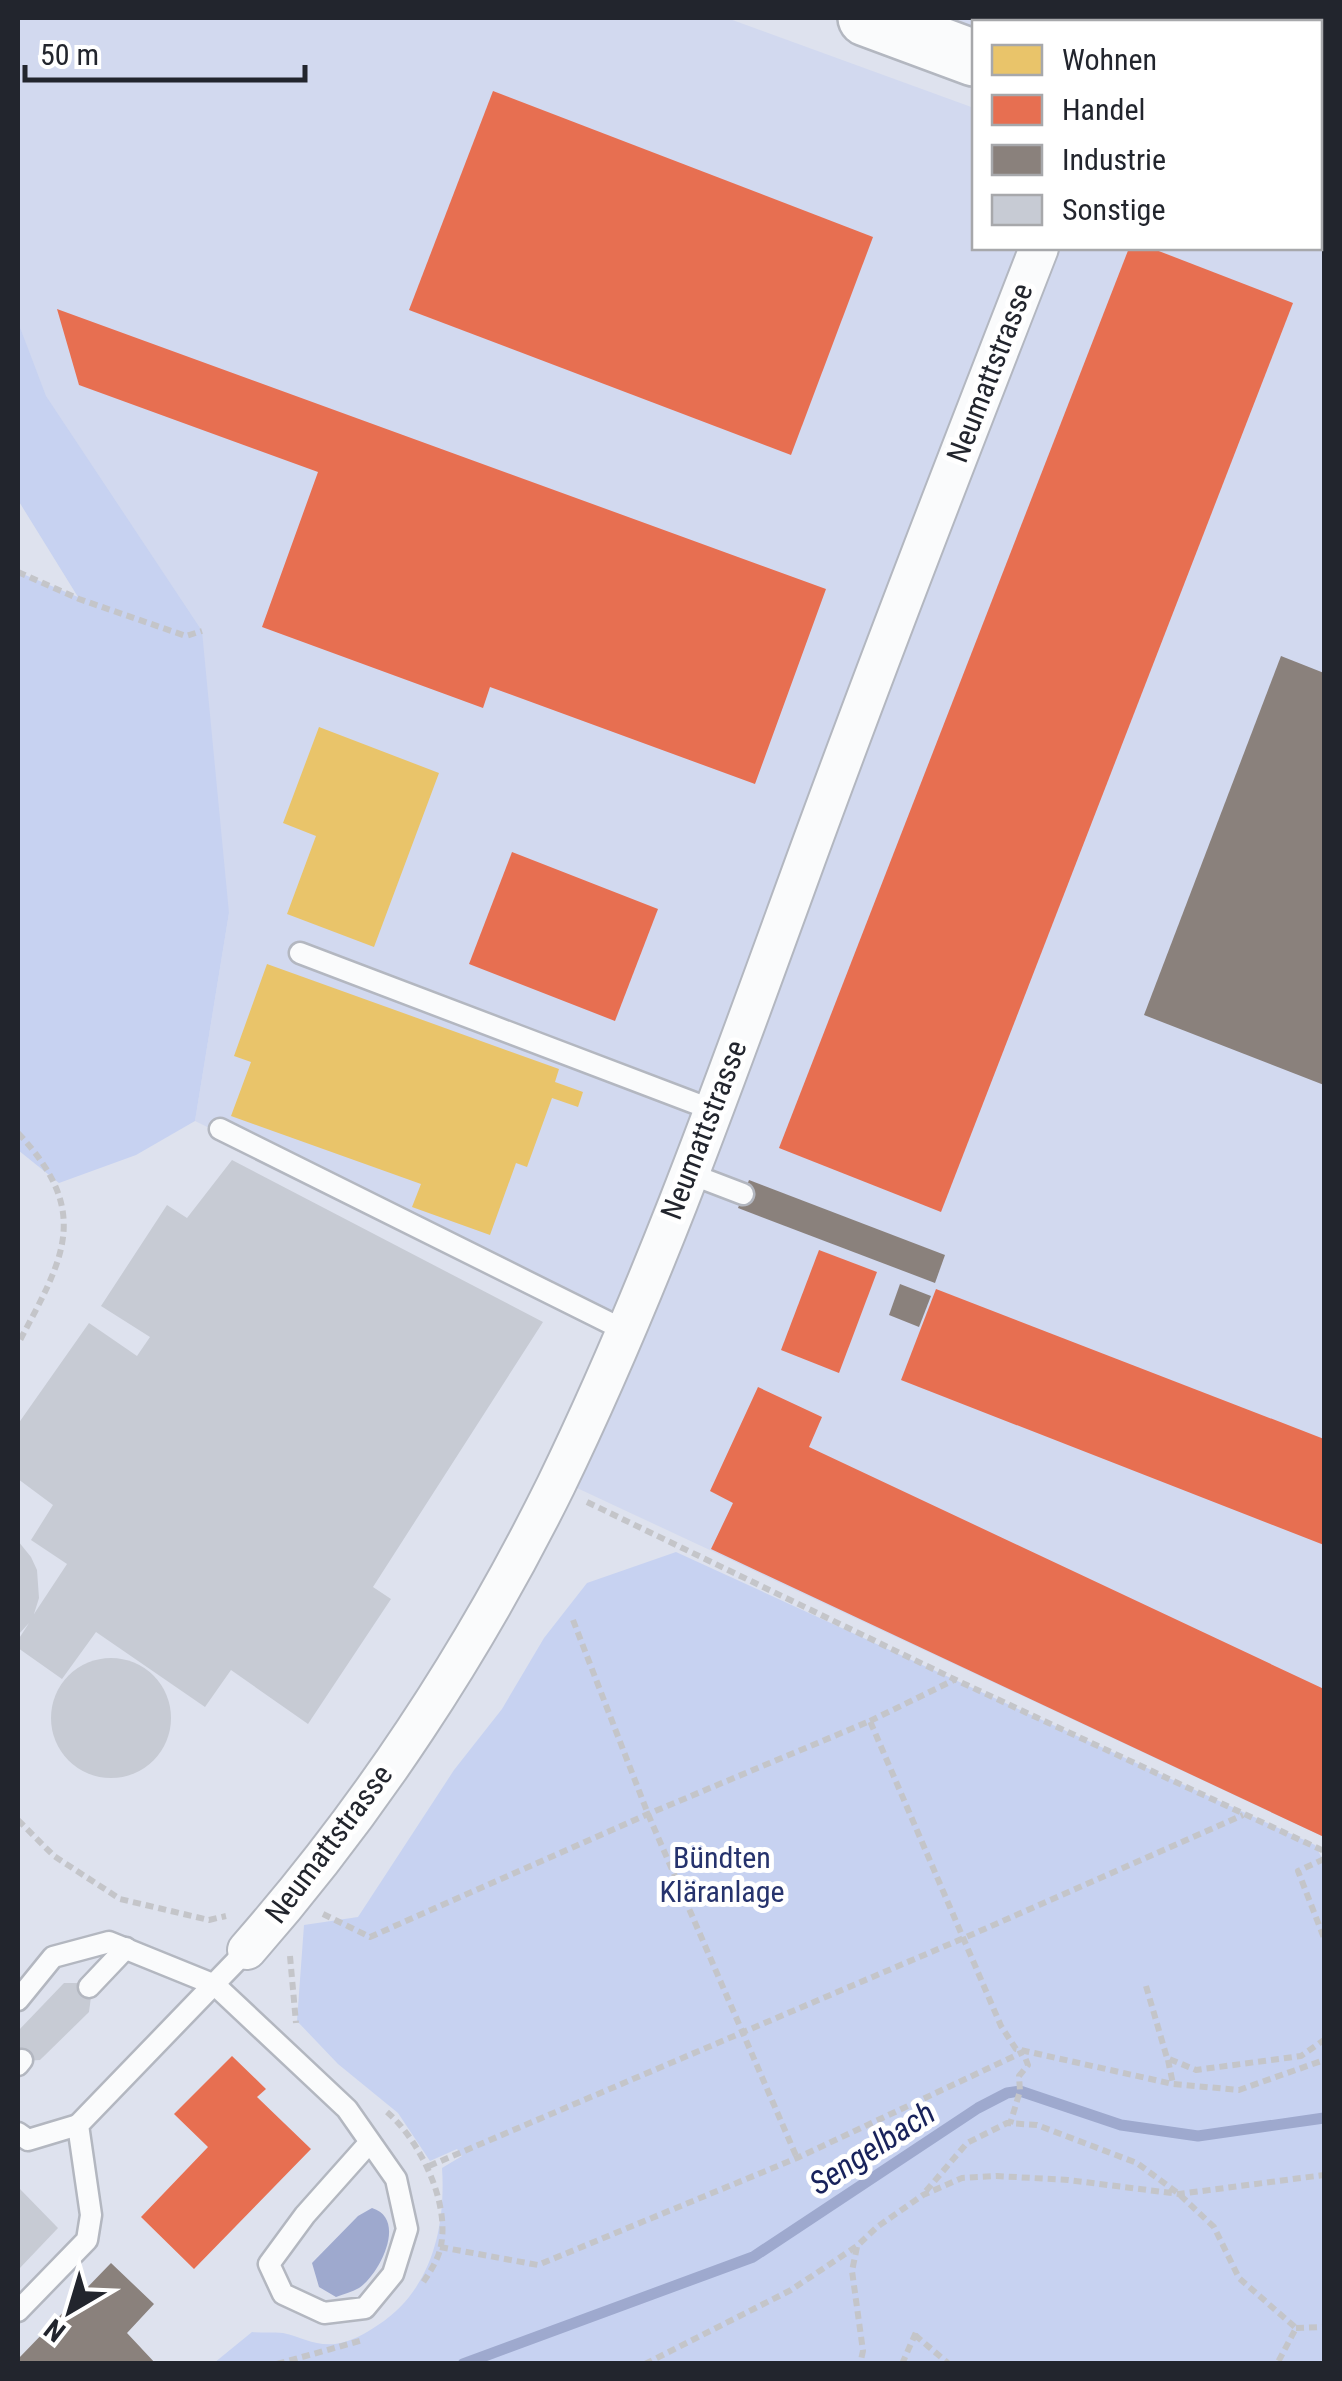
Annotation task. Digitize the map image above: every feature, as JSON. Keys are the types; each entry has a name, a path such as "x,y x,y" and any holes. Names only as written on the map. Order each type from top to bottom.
{"main road":[{"path":"866,18 972,57"}],"street":[{"name":"Neumattstrasse","path":"247,1950 368,1799 454,1666 554,1487 626,1331 713,1110 900,605 1038,250"}],"lane":[{"path":"300,953 713,1110"},
{"path":"220,1129 626,1331"},
{"path":"688,1172 744,1194"},
{"path":"18,2000 53,1957 109,1942 215,1986 347,2108 396,2179 407,2229 393,2274 365,2308 324,2313 283,2294 269,2264 370,2142"},
{"path":"89,1987 126,1948"},
{"path":"18,2133 28,2140 78,2125 247,1950"},
{"path":"18,2310 87,2240 92,2215 78,2125"}],"path":[{"path":"18,572 80,599 186,636 202,631"},
{"path":"18,1133 41,1158 56,1185 63,1216 62,1256 18,1344"},
{"path":"554,1487 1324,1851"},
{"path":"573,1620 648,1814 797,2158"},
{"path":"18,1820 54,1856 120,1899 209,1920 288,1902 370,1937 870,1721 956,1680"},
{"path":"870,1721 1001,2026 1016,2050 1174,2084 1239,2090 1324,2060"},
{"path":"429,2166 964,1938 1243,1814"},
{"path":"1324,1859 1298,1871 1324,1938"},
{"path":"1146,1986 1174,2084"},
{"path":"1168,2058 1196,2070 1301,2056 1324,2040"},
{"path":"1010,2124 1020,2092 1019,2076 1028,2066 1023,2052"},
{"path":"440,2246 538,2265 797,2158 1023,2052"},
{"path":"923,2194 967,2143 1010,2124 1037,2125 1138,2162 1214,2227 1239,2278 1296,2328 1324,2327"},
{"path":"645,2364 791,2290 857,2246 877,2226 923,2194 962,2178 1068,2180 1179,2194 1324,2176"},
{"path":"857,2246 852,2270 863,2351 860,2364"},
{"path":"1277,2364 1296,2328"},
{"path":"902,2364 916,2332 949,2364"}],"shaded area":[{"path":"18,18 727,18 972,107 972,250 1322,250 1324,211 1324,1837 577,1488 643,1340 195,1121 229,913 18,322"},
{"path":"937,18 1324,18 1324,131 1322,20 972,20 972,32"},
{"path":"372,2208 383,2214 388,2223 389,2235 381,2260 359,2288 336,2297 319,2287 312,2263 358,2216"}],"green space":[{"path":"18,322 46,396 202,631 229,913 195,1121 136,1155 59,1183 18,1150 18,572 78,597 18,500"},
{"name":"Bündten Kläranlage","path":"676,1552 1315,1845 1324,1862 1324,2363 214,2363 252,2332 283,2333 335,2344 363,2334 396,2311 411,2295 431,2256 441,2213 442,2168 462,2156 457,2149 430,2161 398,2113 338,2064 297,2021 304,1925 358,1917 454,1770 502,1709 544,1638 587,1583"}],"building: Wohnen":[{"path":"319,727 439,773 374,947 287,914 316,836 283,823"},
{"path":"267,964 559,1069 555,1082 583,1092 578,1107 552,1098 527,1167 516,1163 490,1235 412,1207 421,1184 231,1116 251,1062 234,1056"}],"building: Handel":[{"path":"493,91 873,237 791,455 409,310"},
{"path":"1128,250 1156,250 1293,303 941,1212 779,1148"},
{"path":"57,309 826,589 755,784 490,687 483,708 262,627 318,472 79,385"},
{"path":"512,852 658,909 615,1021 469,964"},
{"path":"819,1250 877,1272 839,1373 781,1350"},
{"path":"936,1289 1324,1439 1324,1545 901,1380"},
{"path":"758,1387 822,1417 809,1447 1324,1689 1324,1837 711,1549 733,1503 710,1491"},
{"path":"232,2056 266,2089 257,2097 311,2149 194,2269 141,2217 208,2147 174,2114"}],"building: Industrie":[{"path":"1281,656 1324,673 1324,1085 1144,1015"},
{"path":"749,1180 945,1255 935,1283 738,1208"},
{"path":"900,1284 931,1296 919,1327 889,1315"},
{"path":"111,2263 154,2304 127,2333 156,2364 18,2364 18,2359"}],"building: Sonstige":[{"path":"232,1160 543,1322 373,1587 391,1599 308,1724 231,1670 205,1707 96,1632 62,1679 18,1648 18,1640 29,1623 18,1635 18,1541 37,1570 39,1598 34,1614 67,1564 31,1540 53,1505 18,1479 18,1424 89,1323 137,1356 150,1337 101,1306 167,1205 187,1218"},
{"path":"111,1658 134,1662 154,1675 167,1695 171,1718 167,1741 154,1761 134,1774 111,1778 88,1774 68,1761 55,1741 51,1718 55,1695 68,1675 88,1662"},
{"path":"64,1983 84,1983 92,1989 89,2012 40,2060 24,2061 18,2056 18,2031"},
{"path":"18,2187 58,2228 18,2270"}],"waterway":[{"name":"Sengelbach","path":"463,2364 753,2257 978,2108 1007,2093 1020,2091 1121,2125 1198,2136 1324,2118"}]}
